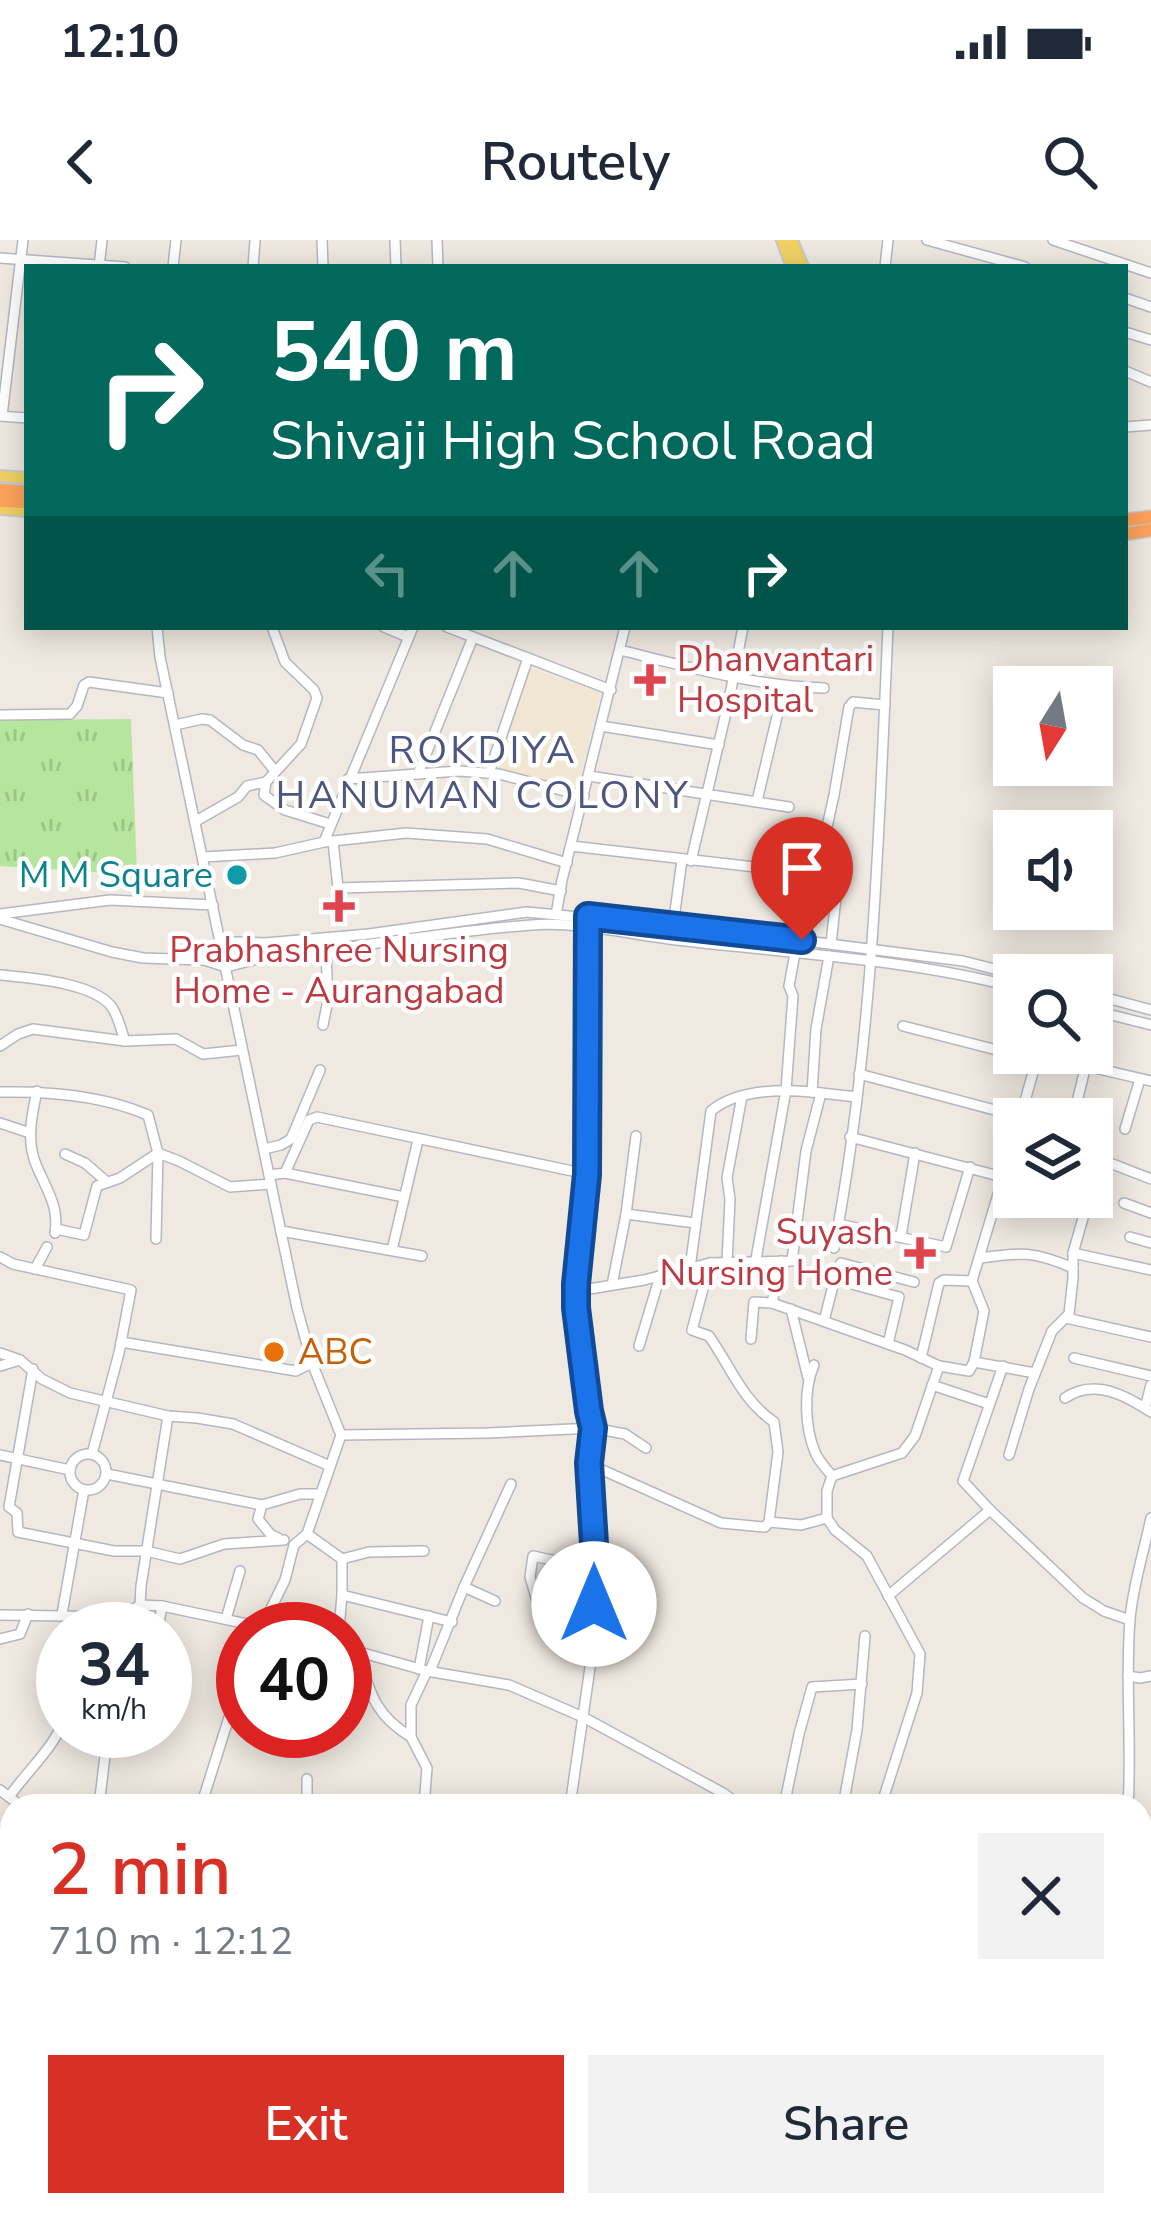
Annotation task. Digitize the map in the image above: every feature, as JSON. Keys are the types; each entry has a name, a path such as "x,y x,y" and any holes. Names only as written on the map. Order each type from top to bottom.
{"street":[{"path":"1,416 23,240"},
{"path":"927,240 1014,264"},
{"path":"1053,240 1124,264"},
{"path":"0,258 76,264"},
{"path":"33,1369 8,1507 17,1514 18,1532 180,1559 224,1544 289,1543 307,1534 341,1435 312,1363 297,1308 160,657 158,630"},
{"path":"273,630 285,662 317,698 301,744 266,782 265,795 285,810 330,824"},
{"path":"455,630 611,689"},
{"path":"555,920 624,630"},
{"path":"673,926 742,630"},
{"path":"834,1248 857,1097 871,955 888,630"},
{"path":"410,632 330,824 328,842 338,888 519,883 560,891"},
{"path":"418,774 473,637"},
{"path":"620,650 734,678 824,688"},
{"path":"489,773 528,658"},
{"path":"0,715 70,714 89,682 168,693"},
{"path":"757,801 784,687"},
{"path":"802,940 849,707 853,702 885,705"},
{"path":"176,725 210,720 244,745 258,749 275,771"},
{"path":"602,726 719,745"},
{"path":"348,779 489,773 584,796"},
{"path":"589,776 789,807"},
{"path":"196,821 251,784 266,782"},
{"path":"203,856 275,853 406,833 487,839 567,863"},
{"path":"571,846 791,872"},
{"path":"583,1290 710,1263 792,1261 816,1093 816,1029 839,869"},
{"path":"0,917 110,900 213,905"},
{"path":"204,960 221,945 369,934 527,912 555,920 802,940 830,950"},
{"path":"0,917 112,952 204,960 226,967 555,920"},
{"path":"592,922 680,941 795,953 830,950 963,961 993,969"},
{"path":"572,1794 594,1640 589,1463 596,1410 582,1309 592,1175 592,922"},
{"path":"323,1025 328,1000 326,952"},
{"path":"756,1259 786,1090 793,996 789,986 795,953"},
{"path":"871,955 993,981"},
{"path":"2,975 45,980 101,998 111,1007 125,1041"},
{"path":"1113,1000 1151,1010"},
{"path":"1113,1016 1151,1025"},
{"path":"904,1026 993,1046"},
{"path":"0,1046 33,1029 125,1041 176,1040 203,1054 242,1050"},
{"path":"263,1149 291,1139 320,1070"},
{"path":"1113,1073 1145,1080 1125,1129"},
{"path":"859,1074 993,1111"},
{"path":"690,1268 711,1111 725,1099 786,1090 857,1097"},
{"path":"37,1091 30,1132 34,1157 51,1195 55,1231 84,1235 97,1186 120,1178 158,1153"},
{"path":"0,1092 37,1091 120,1103 148,1114 158,1153 156,1239"},
{"path":"727,1263 727,1178 742,1096"},
{"path":"285,1173 312,1118 592,1175"},
{"path":"0,1123 30,1132"},
{"path":"612,1285 636,1136"},
{"path":"850,1137 993,1173"},
{"path":"392,1250 418,1140"},
{"path":"158,1153 230,1187 285,1173 404,1196"},
{"path":"901,1236 915,1153"},
{"path":"65,1154 85,1163 107,1182"},
{"path":"1113,1164 1151,1179"},
{"path":"838,1224 946,1246 970,1167"},
{"path":"592,1175 576,1308 593,1428"},
{"path":"1124,1203 1151,1213"},
{"path":"626,1214 695,1223"},
{"path":"751,1339 754,1302 772,1303 939,1366 969,1371 984,1311 972,1281 994,1218"},
{"path":"1010,1455 1052,1330 1069,1314 1072,1253 1083,1218"},
{"path":"281,1231 422,1256"},
{"path":"1130,1237 1151,1243"},
{"path":"35,1269 47,1247"},
{"path":"1072,1253 1151,1270"},
{"path":"980,1258 1043,1255 1073,1268"},
{"path":"0,1257 131,1290 92,1454"},
{"path":"772,1303 781,1262"},
{"path":"589,1463 721,1523 765,1527 769,1522 778,1453 774,1422 742,1392 709,1336 692,1330 710,1263"},
{"path":"824,1321 842,1263 914,1282"},
{"path":"639,1346 660,1276"},
{"path":"922,1358 939,1283 972,1281"},
{"path":"852,1284 899,1297 888,1343"},
{"path":"791,1309 808,1378 806,1405 815,1453 832,1477"},
{"path":"1066,1318 1151,1337"},
{"path":"121,1342 296,1371 312,1363"},
{"path":"0,1353 20,1360 42,1379 70,1393 168,1417 233,1424 330,1466"},
{"path":"1074,1358 1151,1376"},
{"path":"0,1366 20,1360"},
{"path":"974,1362 1035,1373"},
{"path":"808,1378 814,1366"},
{"path":"832,1477 902,1453 915,1436 939,1366"},
{"path":"1003,1366 963,1481 1083,1598 1130,1620"},
{"path":"932,1385 989,1404"},
{"path":"1065,1398 1093,1388 1124,1395 1148,1410 1151,1385"},
{"path":"140,1602 168,1417"},
{"path":"341,1435 593,1428 625,1434 646,1448"},
{"path":"92,1454 103,1461 106,1474 101,1485 90,1491 74,1483 70,1470 77,1458 92,1454"},
{"path":"0,1455 70,1470"},
{"path":"106,1474 262,1505 301,1493 320,1494"},
{"path":"832,1477 827,1518 867,1556 920,1654 916,1694 885,1794"},
{"path":"425,1794 427,1768 411,1737 412,1705 511,1484"},
{"path":"64,1602 84,1490"},
{"path":"262,1505 258,1520 271,1535 289,1543"},
{"path":"891,1600 990,1510"},
{"path":"769,1522 802,1526 827,1518"},
{"path":"1129,1794 1130,1620 1151,1518"},
{"path":"307,1534 342,1558 369,1552 424,1551"},
{"path":"275,1602 285,1580 289,1543"},
{"path":"543,1621 530,1577 532,1556 594,1569"},
{"path":"342,1558 342,1602"},
{"path":"231,1602 240,1571"},
{"path":"464,1587 495,1601"},
{"path":"342,1595 452,1622"},
{"path":"0,1639 20,1634 28,1614"},
{"path":"0,1615 36,1614"},
{"path":"425,1670 429,1616"},
{"path":"845,1794 857,1730 865,1636"},
{"path":"372,1656 509,1685 583,1717 724,1794"},
{"path":"1128,1676 1151,1676"},
{"path":"786,1794 812,1687 862,1684"},
{"path":"372,1699 392,1725 411,1737"},
{"path":"4,1794 42,1758"},
{"path":"100,1794 105,1758"},
{"path":"205,1794 216,1758"},
{"path":"307,1779 307,1794"}],"shaded area":[{"path":"528,668 600,692 577,788 498,768"}],"green space":[{"path":"131,719 137,875 0,866 0,720"}],"place":[{"name":"Dhanvantari Hospital","path":"650,680"},
{"name":"M M Square","path":"237,875"},
{"name":"Prabhashree Nursing Home - Aurangabad","path":"339,906"},
{"name":"Suyash Nursing Home","path":"920,1253"},
{"name":"ABC","path":"274,1352"}],"district":[{"name":"ROKDIYA HANUMAN COLONY","path":"483,772"}],"route":[{"path":"594,1604 589,1463 594,1434 576,1308 587,1174 588,916 802,940"}]}
